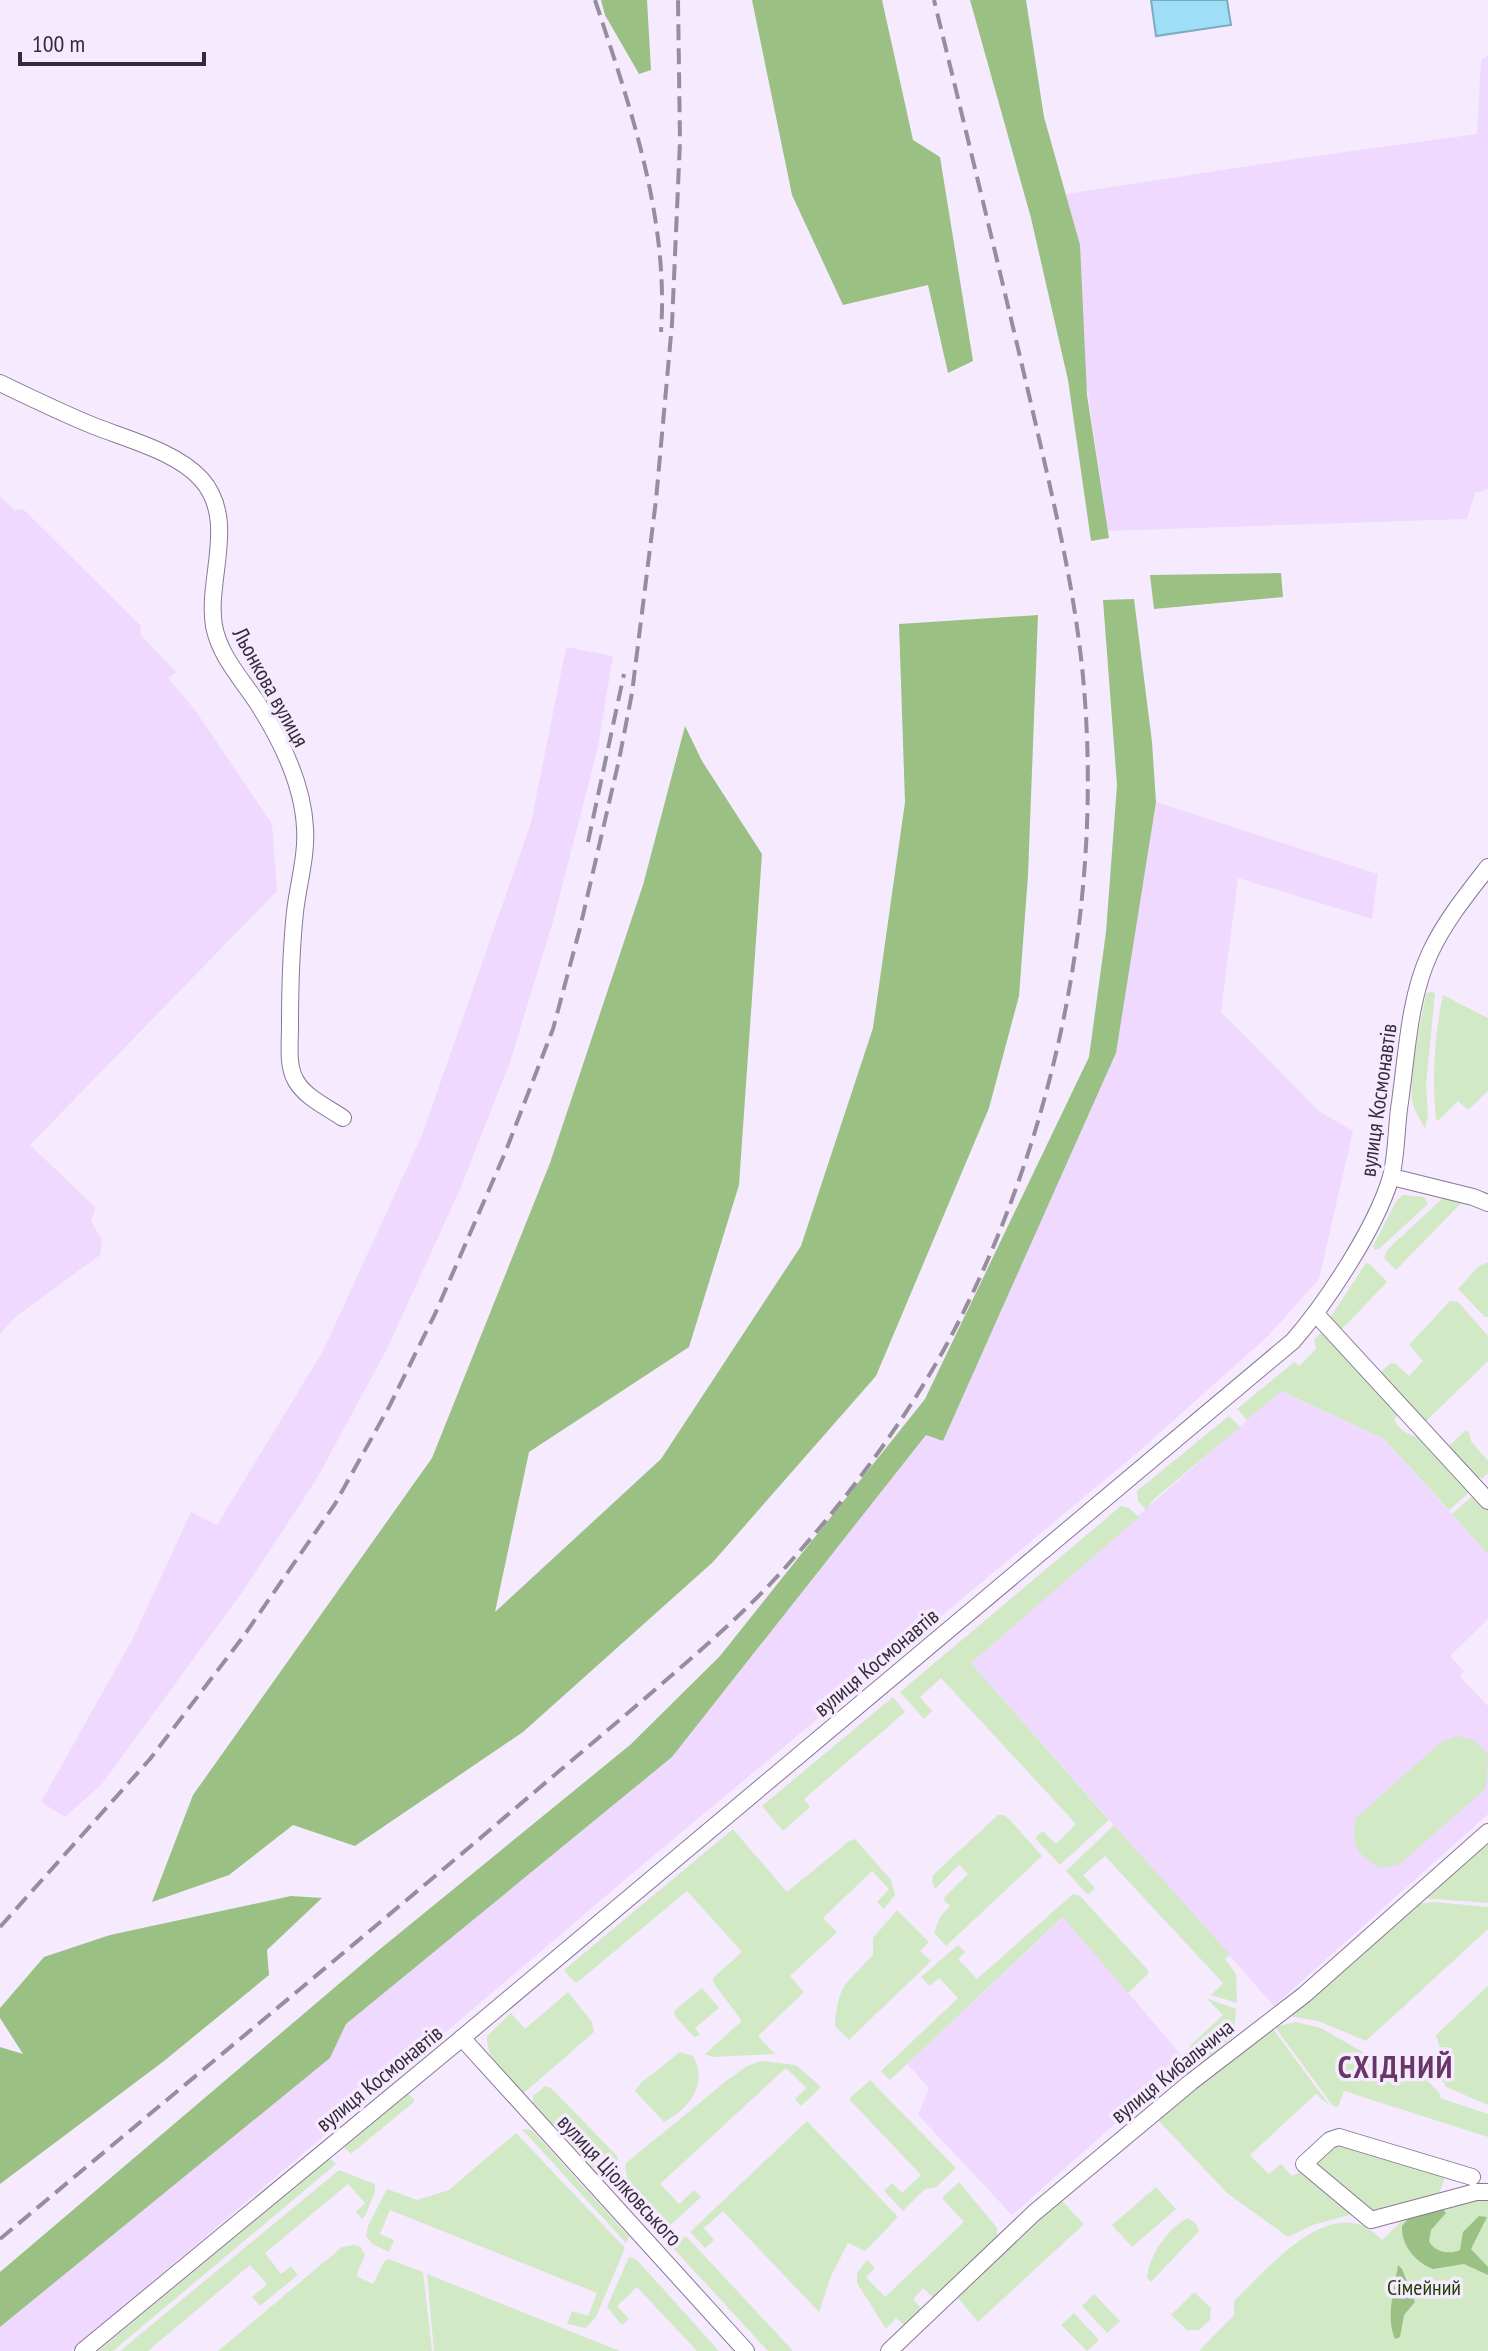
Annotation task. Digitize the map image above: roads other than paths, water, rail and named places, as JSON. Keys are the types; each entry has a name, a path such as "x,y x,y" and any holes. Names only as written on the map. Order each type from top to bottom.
{"street":[{"name":"Льонкова вулиця","path":"0,383 50,408 182,462 210,490 219,526 212,607 219,644 271,728 288,763 302,807 305,830 290,985 293,1074 304,1092 343,1118"},
{"name":"вулиця Космонавтів","path":"83,2351 1272,1361 1316,1314 1381,1204 1392,1177 1397,1121 1420,982 1430,953 1454,912 1488,867"},
{"path":"1392,1177 1488,1203"},
{"path":"1316,1314 1488,1501"},
{"name":"вулиця Кибальчича","path":"889,2351 1046,2203 1191,2082 1304,1995 1488,1832"},
{"name":"вулиця Ціолковського","path":"462,2038 746,2351"},
{"path":"1472,2177 1339,2137 1330,2140 1304,2164 1371,2220 1476,2192 1488,2192"}],"water":[{"path":"1151,0 1227,0 1231,25 1156,36"}],"railway":[{"path":"595,0 633,122 653,205 662,289 661,332"},
{"path":"0,1927 150,1759 243,1637 335,1504 390,1405 435,1314 505,1153 553,1029 619,760 632,693 656,500 672,324 680,141 678,0"},
{"path":"0,2239 478,1840 681,1667 756,1598 839,1504 905,1414 944,1350 994,1245 1022,1171 1064,1017 1077,939 1085,859 1088,780 1085,701 1077,624 1055,509 934,0"},
{"path":"588,842 624,674"}],"district":[{"name":"СХІДНИЙ","path":"1396,2066"}],"park label":[{"name":"Сімейний","path":"1424,2287"}]}
